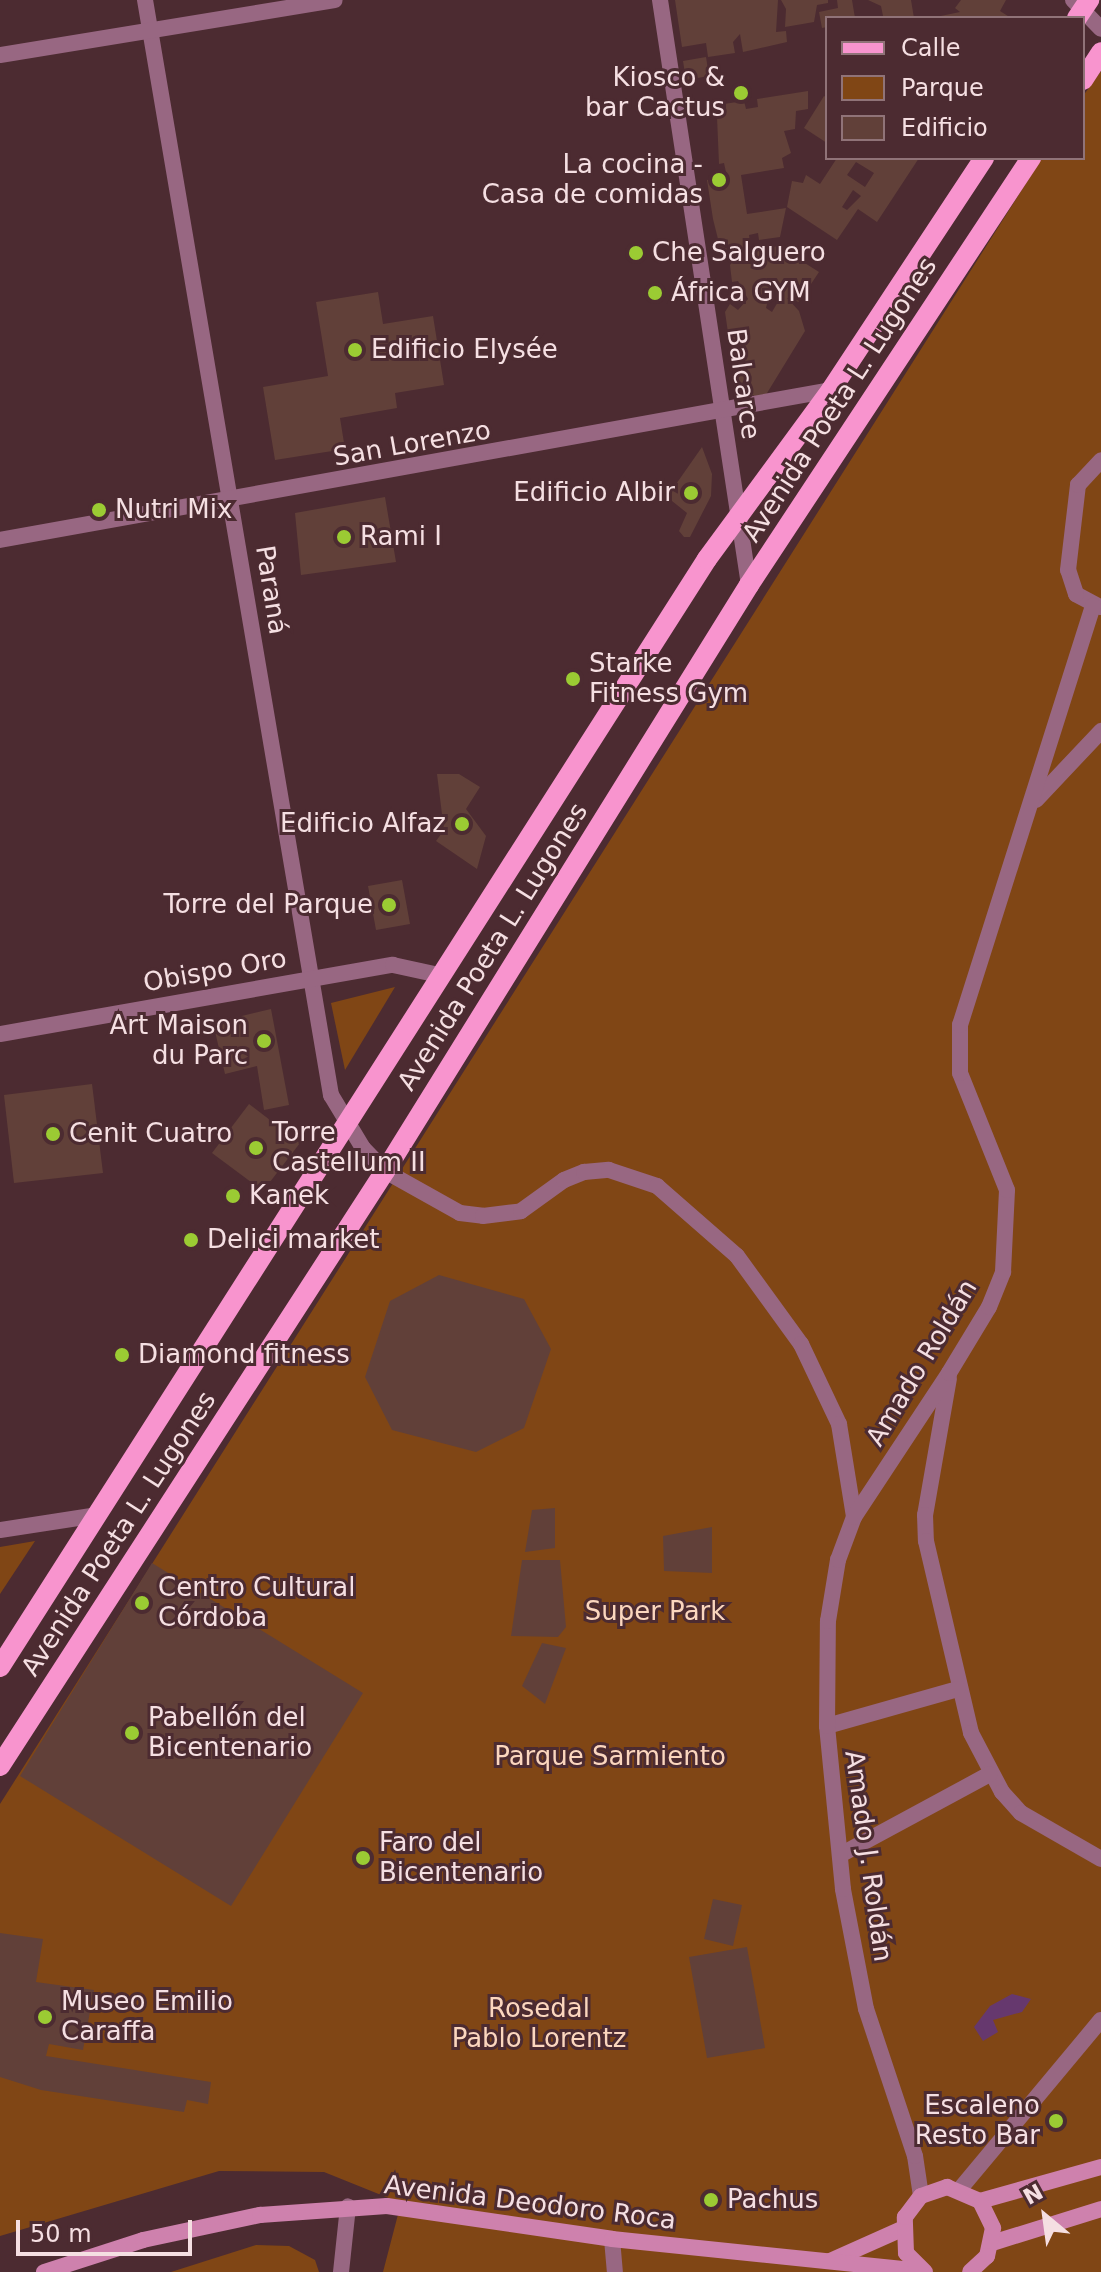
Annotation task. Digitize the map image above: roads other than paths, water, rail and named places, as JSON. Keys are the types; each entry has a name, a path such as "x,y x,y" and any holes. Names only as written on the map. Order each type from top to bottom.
{"main road":[{"path":"1085,77 1101,52"},
{"name":"Avenida Poeta L. Lugones","path":"0,1667 439,975 738,516 831,390 983,160"},
{"name":"Avenida Poeta L. Lugones","path":"0,1766 385,1171 749,585 1030,160"},
{"path":"980,2201 1101,2167"},
{"path":"825,2263 902,2229 921,2196 947,2187 960,2189 980,2201 988,2213 992,2243"},
{"name":"Avenida Deodoro Roca","path":"44,2272 179,2231 260,2215 348,2206 387,2206 612,2239 923,2271"},
{"path":"970,2272 992,2243 1101,2209"},
{"path":"902,2229 906,2253 923,2271"}],"street":[{"name":"Paraná","path":"145,0 232,501 307,979 331,1095 345,1122 385,1171 437,1202 483,1216 521,1211 564,1180 584,1172 623,1172 657,1186 737,1256 801,1344 839,1424 854,1517"},
{"path":"0,55 335,0"},
{"name":"Balcarce","path":"660,0 749,585"},
{"path":"1080,8 1101,29"},
{"name":"San Lorenzo","path":"0,540 232,501 831,390"},
{"path":"1097,606 1070,583 1070,535 1078,485 1101,460"},
{"name":"Amado Roldán","path":"854,1517 989,1307 1007,1251 1007,1190 967,1096 956,1049 1053,724 1097,606"},
{"name":"Amado Roldán","path":"1026,814 1047,784 1101,731"},
{"name":"Obispo Oro","path":"0,1034 393,965 439,975"},
{"path":"949,1373 925,1515 926,1541 958,1689 978,1753 990,1774 1021,1813 1101,1859"},
{"path":"0,1530 98,1515"},
{"name":"Amado J. Roldán","path":"854,1517 838,1560 828,1621 827,1726 840,1855 866,2009 915,2156 921,2196"},
{"path":"827,1726 958,1689"},
{"path":"840,1855 990,1774"},
{"path":"960,2189 1101,2020"},
{"path":"341,2272 348,2206"},
{"path":"612,2239 615,2272"}],"place":[{"name":"Kiosco & bar Cactus","path":"741,93"},
{"name":"La cocina - Casa de comidas","path":"719,180"},
{"name":"Che Salguero","path":"636,253"},
{"name":"África GYM","path":"655,293"},
{"name":"Edificio Elysée","path":"355,350"},
{"name":"Edificio Albir","path":"691,493"},
{"name":"Nutri Mix","path":"99,510"},
{"name":"Rami I","path":"344,537"},
{"name":"Starke Fitness Gym","path":"573,679"},
{"name":"Edificio Alfaz","path":"462,824"},
{"name":"Torre del Parque","path":"389,905"},
{"name":"Art Maison du Parc","path":"264,1041"},
{"name":"Cenit Cuatro","path":"53,1134"},
{"name":"Torre Castellum II","path":"256,1148"},
{"name":"Kanek","path":"233,1196"},
{"name":"Delici market","path":"191,1240"},
{"name":"Diamond fitness","path":"122,1355"},
{"name":"Centro Cultural Córdoba","path":"142,1603"},
{"name":"Pabellón del Bicentenario","path":"132,1733"},
{"name":"Faro del Bicentenario","path":"363,1858"},
{"name":"Museo Emilio Caraffa","path":"45,2017"},
{"name":"Escaleno Resto Bar","path":"1056,2121"},
{"name":"Pachus","path":"711,2200"}],"park label":[{"name":"Super Park","path":"655,1612"},
{"name":"Parque Sarmiento","path":"610,1757"},
{"name":"Rosedal Pablo Lorentz","path":"539,2024"}]}
